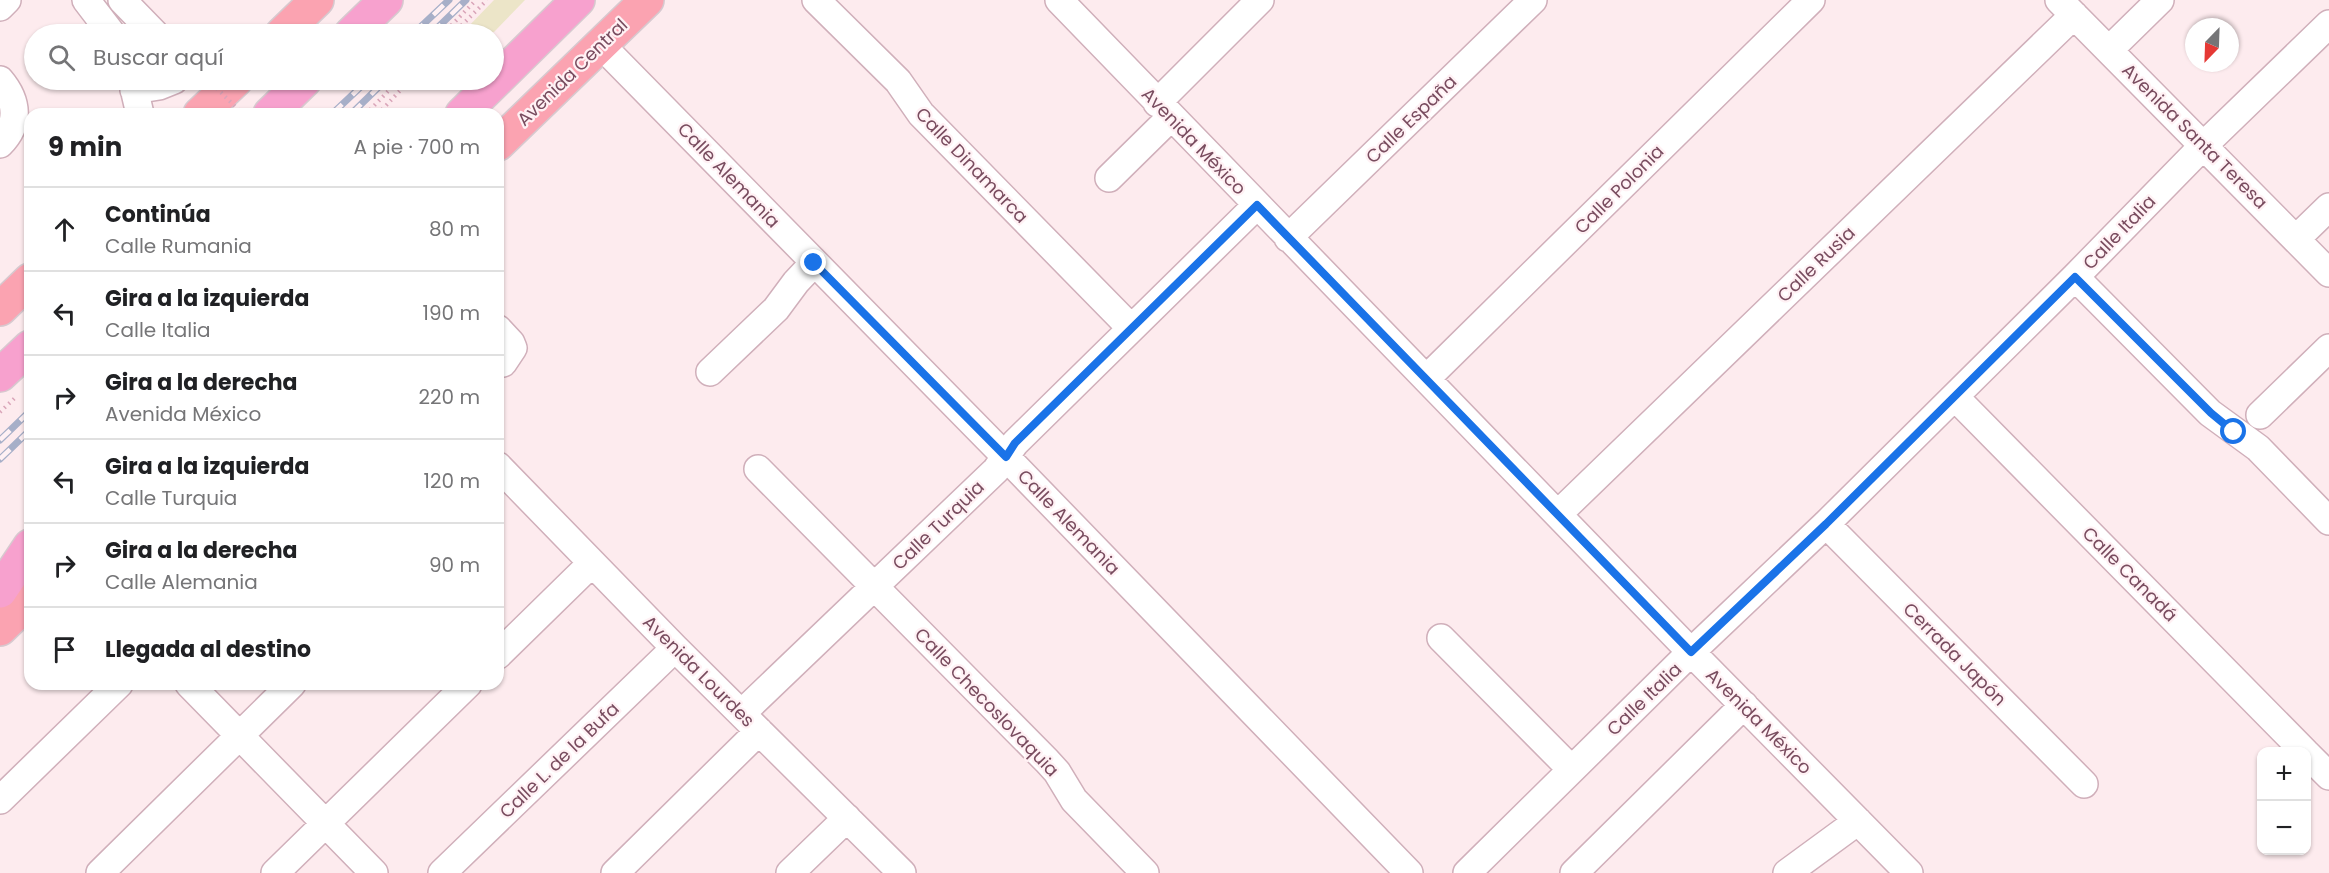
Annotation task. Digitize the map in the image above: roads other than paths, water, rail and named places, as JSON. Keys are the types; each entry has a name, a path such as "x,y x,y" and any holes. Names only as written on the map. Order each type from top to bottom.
{"highway":[{"path":"361,24 386,0"},
{"path":"504,73 578,0"},
{"path":"276,108 295,90"},
{"path":"468,108 486,90"},
{"path":"0,375 24,352"},
{"path":"0,568 24,546"},
{"path":"0,591 24,555"}],"main road":[{"path":"292,24 317,0"},
{"name":"Avenida Central","path":"504,138 647,0"},
{"path":"206,108 225,90"},
{"path":"0,629 24,606"}],"street":[{"path":"0,7 7,0"},
{"path":"86,0 104,24"},
{"path":"122,0 145,24"},
{"name":"Calle Dinamarca","path":"816,0 898,81 921,114 1131,328"},
{"name":"Avenida México","path":"1059,0 1691,652 1909,873"},
{"path":"1110,178 1164,110 1260,0"},
{"name":"Calle España","path":"1288,238 1533,0"},
{"name":"Calle Polonia","path":"1427,378 1811,0"},
{"path":"2109,50 2160,0"},
{"name":"Avenida Santa Teresa","path":"2066,7 2205,145 2329,273"},
{"name":"Calle Rusia","path":"1558,514 2066,7"},
{"name":"Calle Italia","path":"1467,873 1955,397 2205,145 2329,24"},
{"name":"Calle Alemania","path":"601,45 1006,457 1409,873"},
{"path":"0,81 10,94 16,114 15,122 3,133"},
{"name":"Calle Turquia","path":"615,873 874,586 996,470 1015,443 1257,205"},
{"path":"2296,239 2329,207"},
{"path":"710,372 776,309 814,263"},
{"path":"2075,277 2211,413 2258,448 2329,521"},
{"path":"504,335 512,343 513,348 504,362"},
{"path":"2260,415 2329,348"},
{"name":"Calle Canadá","path":"1955,397 2301,747"},
{"name":"Calle Checoslovaquia","path":"758,469 1047,761 1057,772 1074,800 1145,873"},
{"name":"Avenida Lourdes","path":"504,478 902,873"},
{"name":"Cerrada Japón","path":"1826,524 2084,784"},
{"path":"504,649 592,563"},
{"path":"1441,638 1572,769"},
{"name":"Calle L. de la Bufa","path":"442,873 675,648"},
{"path":"0,800 113,690"},
{"path":"195,690 374,873"},
{"path":"100,873 286,690"},
{"path":"275,873 462,690"},
{"path":"1574,873 1743,705"},
{"name":"Calle Canadá","path":"2311,757 2329,776"},
{"path":"790,873 847,818"},
{"path":"1787,873 1858,821"}],"railway":[{"path":"424,24 449,0"},
{"path":"441,24 466,0"},
{"path":"338,108 357,90"},
{"path":"357,108 376,90"},
{"path":"0,440 24,417"},
{"path":"0,459 24,436"}]}
